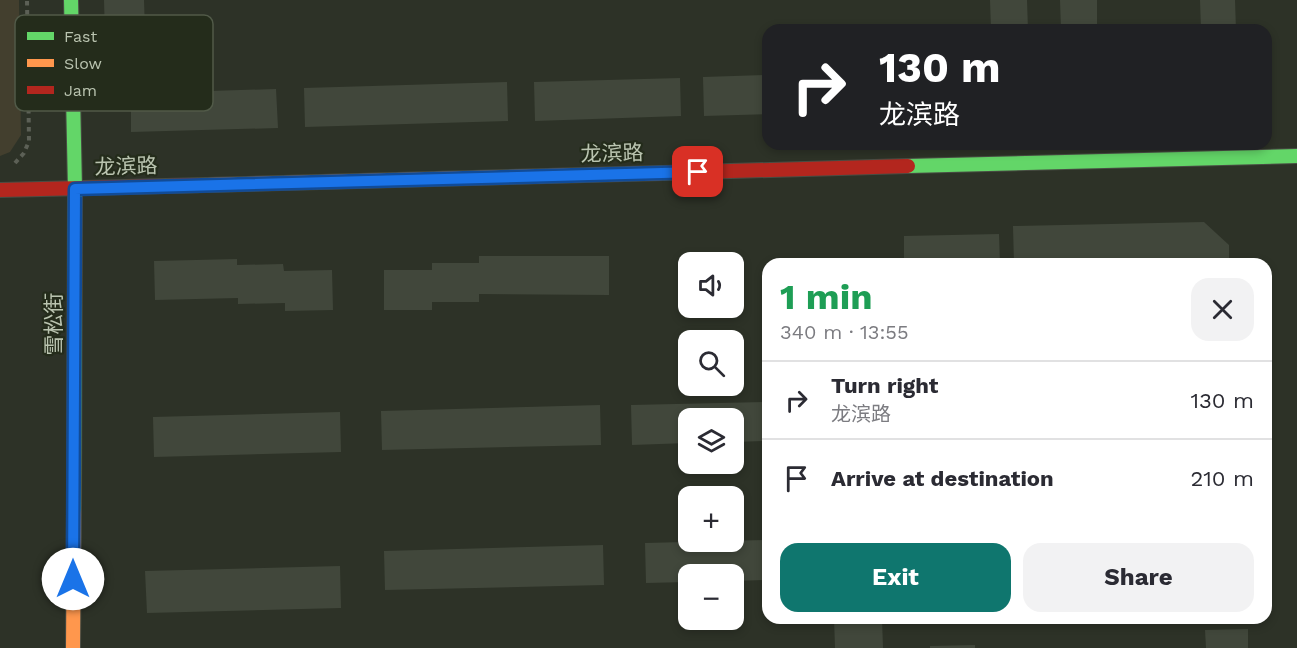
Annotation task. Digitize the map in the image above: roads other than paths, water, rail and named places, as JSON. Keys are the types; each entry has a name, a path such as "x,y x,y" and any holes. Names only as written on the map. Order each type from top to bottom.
{"street":[{"name":"雪松街","path":"71,0 71,15"},
{"name":"雪松街","path":"73,111 73,648"},
{"name":"龙滨路","path":"0,190 1297,156"}]}
